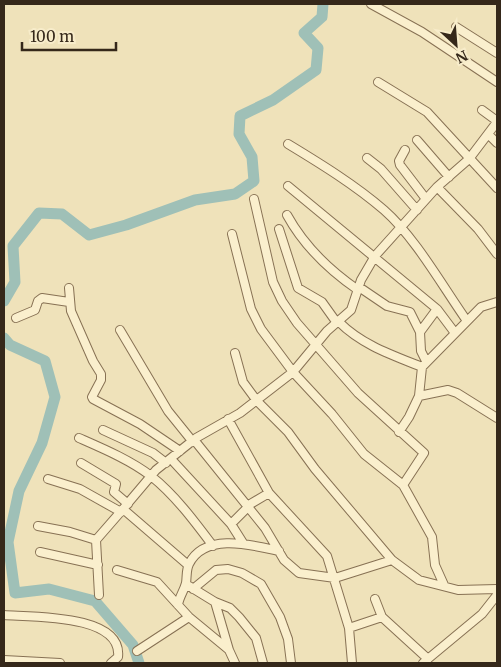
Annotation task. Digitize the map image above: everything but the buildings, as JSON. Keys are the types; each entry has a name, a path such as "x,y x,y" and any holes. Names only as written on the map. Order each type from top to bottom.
{"street":[{"path":"371,4 422,32 497,82"},
{"path":"456,27 497,53"},
{"path":"378,82 427,112 447,131 469,159 497,188"},
{"path":"99,595 96,540 151,476 196,438 257,401 293,372 327,331 351,310 358,288 375,256 437,187 469,159 497,121 482,110"},
{"path":"488,134 497,143"},
{"path":"417,140 449,177"},
{"path":"288,144 330,170 384,210 400,228 467,321"},
{"path":"405,150 399,163 426,199"},
{"path":"367,158 381,169 417,210"},
{"path":"288,186 437,309 454,334"},
{"path":"437,187 478,229 497,254"},
{"path":"254,199 273,282 297,323 358,393 424,453 403,485"},
{"path":"287,216 297,233 325,265 387,306 410,312 420,332 424,364 419,396 399,432"},
{"path":"280,229 298,288 322,302 338,323 366,343 424,364"},
{"path":"232,234 250,309 266,337 293,372 332,414 364,454 403,485 432,537 436,565 444,585"},
{"path":"69,288 69,302 78,328 93,362 101,374 92,397 93,399 140,424 180,451"},
{"path":"16,318 35,310 40,299 69,302"},
{"path":"424,364 481,307 497,302"},
{"path":"420,332 437,309"},
{"path":"120,330 168,411 248,506 291,568 299,573 335,578 392,560"},
{"path":"235,354 243,382 257,401 288,432 315,469 392,560 419,580 458,590 497,589"},
{"path":"419,396 448,390 457,393 497,418"},
{"path":"228,419 269,493 327,556 349,628 352,663"},
{"path":"103,430 168,461 231,524 243,543"},
{"path":"79,438 110,452 151,476 168,491 213,546"},
{"path":"81,463 116,484 114,492 124,508 188,565"},
{"path":"48,479 80,489 124,508"},
{"path":"231,524 248,506 269,493"},
{"path":"38,526 70,532 96,540"},
{"path":"189,587 188,565 200,552 213,546 243,543 279,551"},
{"path":"40,552 98,565"},
{"path":"178,605 179,596 189,587 216,570 228,569 242,573 261,584 280,617 288,639 291,663"},
{"path":"117,570 147,577 157,582 189,617 229,650"},
{"path":"189,587 230,608 256,638 263,663"},
{"path":"375,599 382,618 426,661 482,614 497,595"},
{"path":"215,602 229,650 235,663"},
{"path":"4,615 87,623 103,629 114,640 119,650 118,657 111,663"},
{"path":"137,651 189,617"},
{"path":"349,628 382,618"},
{"path":"4,660 60,663"}],"waterway":[{"path":"4,301 15,282 13,246 39,213 62,214 89,235 126,225 195,200 235,194 254,181 252,157 239,134 240,116 273,100 316,70 318,48 304,33 322,17 323,4"},
{"path":"4,338 10,345 45,361 55,397 42,443 19,491 8,542 15,593 49,589 95,601 133,645 139,663"}]}
